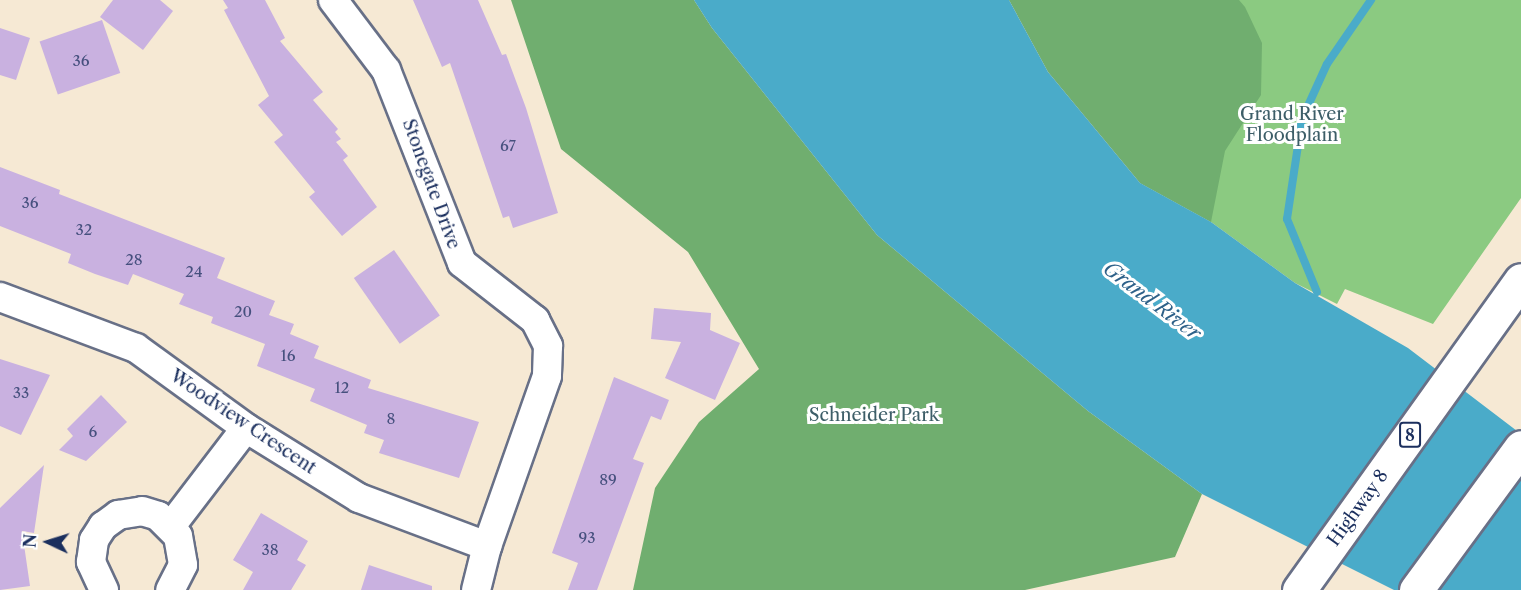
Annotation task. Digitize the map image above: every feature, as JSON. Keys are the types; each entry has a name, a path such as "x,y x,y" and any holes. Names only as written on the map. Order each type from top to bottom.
{"highway":[{"name":"Highway 8","path":"1299,590 1521,280"},
{"path":"1416,590 1521,447"}],"street":[{"name":"Stonegate Drive","path":"333,0 386,70 462,264 535,320 548,346 547,376 487,546 476,590"},
{"name":"Woodview Crescent","path":"0,297 136,348 246,428 359,498 487,546"},
{"path":"171,526 246,428"},
{"path":"104,590 91,562 94,540 103,526 118,516 134,512 158,516 171,526 183,552 178,580 170,590"}],"green space":[{"name":"Schneider Park","path":"511,0 694,0 712,28 877,235 1088,411 1202,494 1175,557 1025,590 633,590 655,488 699,422 759,369 688,252 561,149"},
{"name":"Grand River Floodplain","path":"1009,0 1521,0 1521,198 1433,324 1345,289 1337,304 1295,283 1211,222 1140,183"},
{"path":"1009,0 1239,0 1245,7 1262,43 1261,95 1225,151 1211,222 1140,183 1048,72"}],"water":[{"name":"Grand River","path":"694,0 1009,0 1048,72 1140,183 1211,222 1295,283 1408,348 1521,434 1521,590 1394,590 1202,494 1088,411 877,235 712,28"}],"building":[{"path":"113,0 160,0 173,11 143,50 100,17"},
{"path":"223,0 265,0 285,38 280,41 323,92 313,100 338,129 335,132 341,139 336,142 348,156 343,160 377,207 342,236 309,197 315,192 274,142 283,135 258,105 269,96 224,10 228,8"},
{"path":"413,0 478,0 502,55 506,54 526,108 558,213 513,228 509,216 503,218 450,63 442,67"},
{"path":"102,20 120,73 58,94 40,41"},
{"path":"0,28 30,38 16,80 0,75"},
{"path":"0,167 60,190 59,194 225,258 217,278 275,301 269,315 294,324 290,334 319,346 314,358 371,380 368,388 479,422 459,478 379,453 384,440 364,433 367,425 310,401 315,389 257,366 265,344 211,323 213,317 179,304 184,294 133,274 128,285 95,274 68,263 71,254 0,226"},
{"path":"394,250 440,316 400,344 354,278"},
{"path":"654,308 711,313 710,330 740,343 715,400 665,378 681,342 651,339"},
{"path":"0,359 50,375 21,435 0,426"},
{"path":"614,377 669,400 661,420 651,416 633,459 644,463 597,590 568,590 578,563 552,553"},
{"path":"101,395 127,422 86,461 59,450 73,436 67,429"},
{"path":"44,465 34,533 22,531 30,586 0,590 0,508"},
{"path":"261,513 308,541 297,560 306,565 291,590 243,590 253,572 233,560"},
{"path":"369,565 432,586 432,590 361,590"}],"waterway":[{"path":"1317,292 1287,219 1302,119 1327,64 1371,0"}]}
